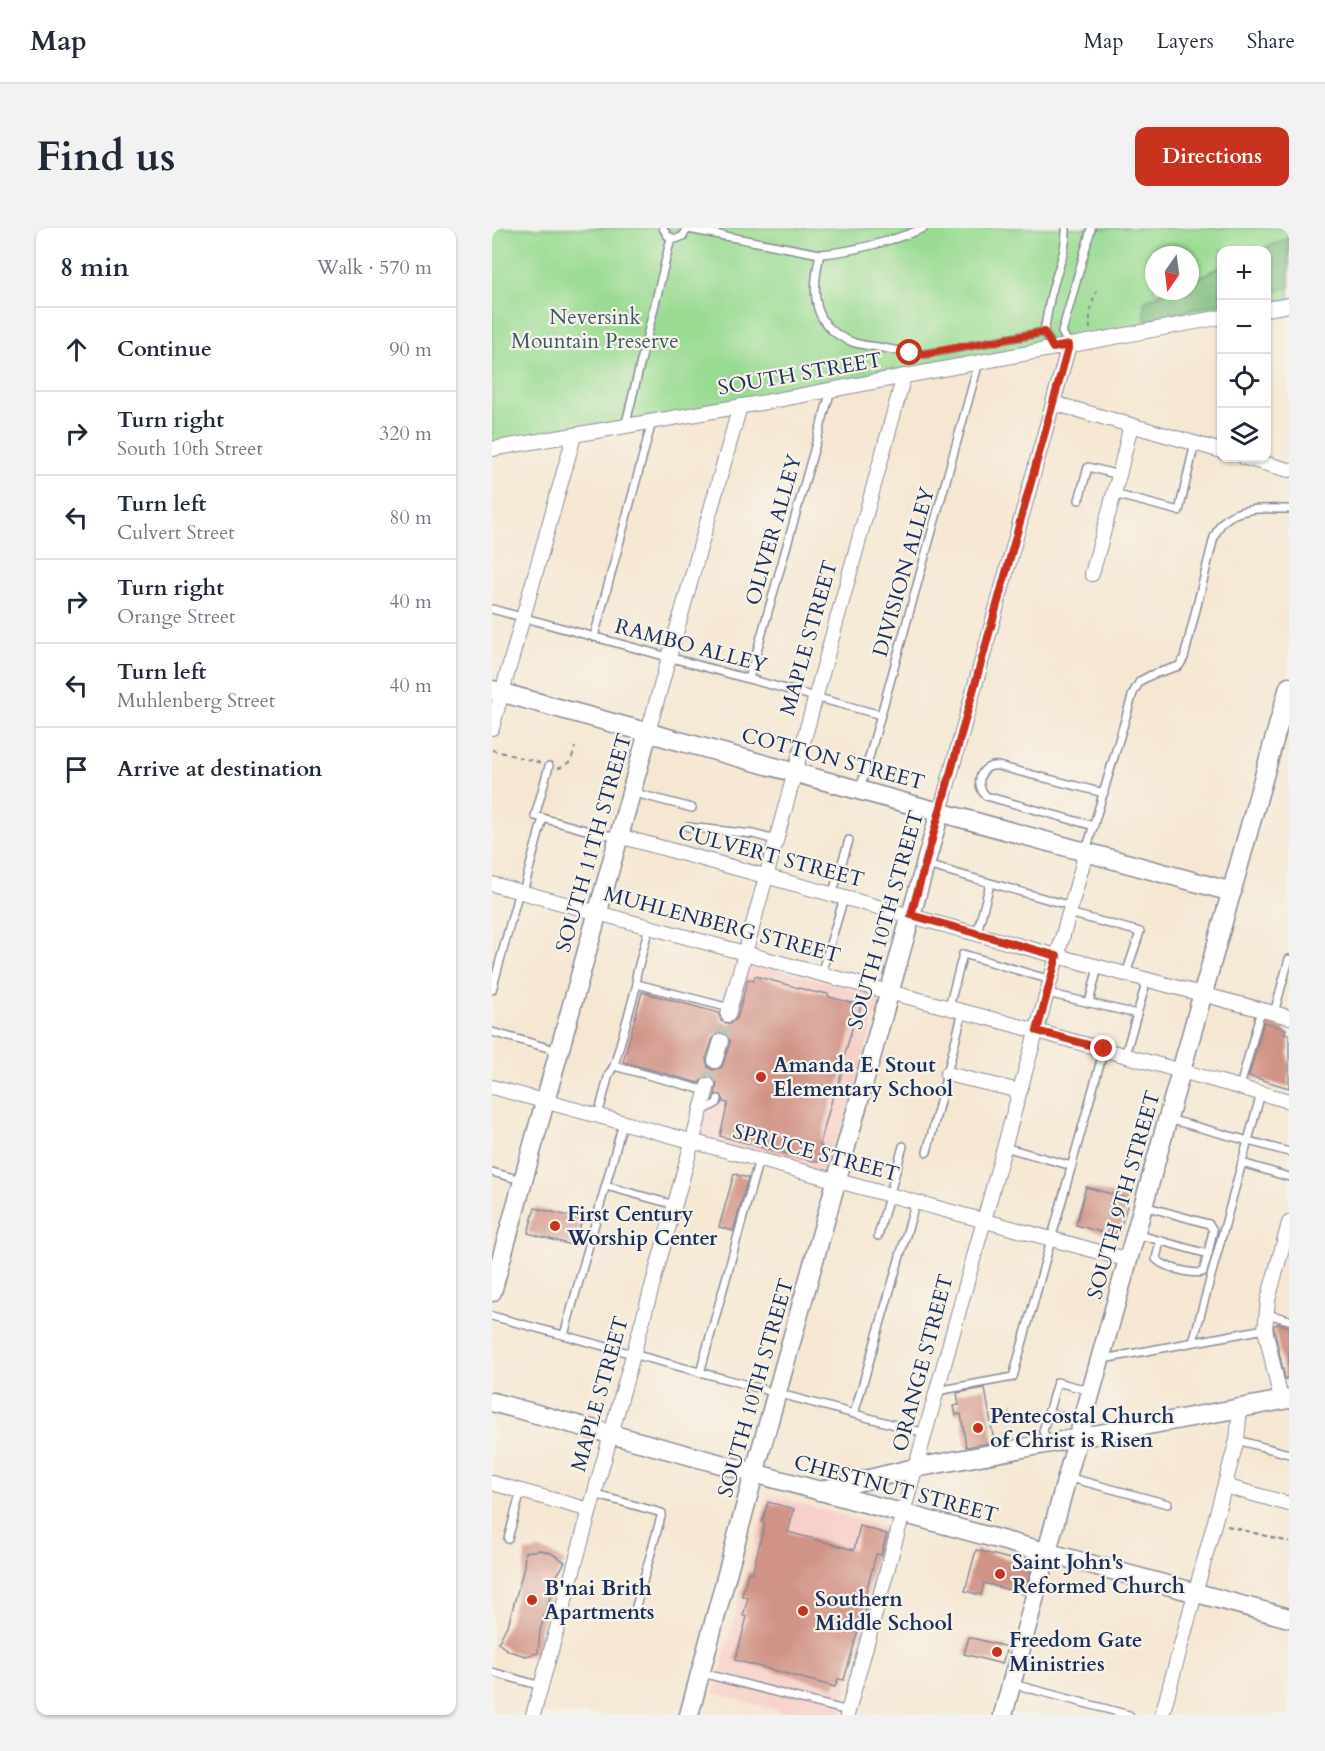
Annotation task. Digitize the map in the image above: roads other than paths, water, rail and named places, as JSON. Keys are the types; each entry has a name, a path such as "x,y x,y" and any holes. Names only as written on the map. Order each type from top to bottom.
{"street":[{"path":"1271,308 1289,304"},
{"name":"SOUTH STREET","path":"493,452 1217,318"},
{"name":"SOUTH 10TH STREET","path":"689,1715 1069,345"},
{"name":"MAPLE STREET","path":"729,1012 904,376"},
{"path":"1053,403 1217,450"},
{"name":"SOUTH 11TH STREET","path":"492,1292 740,406"},
{"path":"1092,574 1131,425"},
{"path":"492,728 497,691 523,617 574,436"},
{"path":"1260,462 1289,470"},
{"name":"SOUTH 9TH STREET","path":"1003,1715 1067,1477 1289,687"},
{"name":"COTTON STREET","path":"497,691 1232,892"},
{"name":"CULVERT STREET","path":"619,836 1289,1017"},
{"name":"ORANGE STREET","path":"847,1713 1086,852"},
{"name":"MUHLENBERG STREET","path":"492,884 1289,1101"},
{"path":"715,1061 721,1041"},
{"path":"947,1074 1020,1091"},
{"name":"SPRUCE STREET","path":"492,1087 1129,1260"},
{"name":"MAPLE STREET","path":"533,1715 701,1112 711,1092"},
{"path":"817,1491 915,1468 1048,1443 1081,1430 1240,1408 1285,1399 1265,1329 1268,1300 1289,1223"},
{"name":"CHESTNUT STREET","path":"492,1402 1289,1618"},
{"path":"1162,1715 1237,1440 1240,1408"},
{"path":"492,1483 590,1510"},
{"path":"1225,1486 1289,1504"}],"lane":[{"path":"663,228 665,233 676,239 683,236 688,229 820,254 835,253 872,244 924,228"},
{"path":"1053,348 1044,332 1050,298 1062,257 1066,228"},
{"path":"1069,345 1062,332 1091,229"},
{"path":"625,427 671,238"},
{"path":"820,254 814,283 817,310 823,322 835,333 856,343 925,354 1044,332"},
{"name":"DIVISION ALLEY","path":"860,790 979,363"},
{"name":"OLIVER ALLEY","path":"749,679 831,390"},
{"path":"594,637 652,422"},
{"path":"1114,494 1179,511 1195,443"},
{"path":"1079,500 1088,467 1119,475"},
{"path":"1086,852 1133,693 1140,681 1179,666 1184,658 1214,537 1222,522 1234,514 1252,510 1289,508"},
{"name":"RAMBO ALLEY","path":"492,609 881,715"},
{"path":"492,990 543,818 536,816 549,766"},
{"path":"1094,826 986,796 981,791 982,774 986,767 998,766 1104,793"},
{"path":"631,792 692,808"},
{"name":"CULVERT STREET","path":"543,818 600,834 619,836"},
{"path":"688,827 753,834 775,840"},
{"path":"821,974 849,840"},
{"path":"925,865 1140,932 1126,974"},
{"path":"975,933 990,884"},
{"path":"598,1116 637,984 636,976 649,927"},
{"path":"949,1007 963,954 1089,1003 1137,1014"},
{"path":"492,957 500,960"},
{"path":"1240,1087 1268,1011 1287,977 1289,959"},
{"path":"1089,1003 1098,967"},
{"path":"1125,1055 1147,980"},
{"path":"637,984 729,1012"},
{"path":"927,1152 963,1011"},
{"path":"492,1032 559,1051"},
{"path":"937,1391 1013,1377 1104,1049"},
{"path":"614,1066 711,1092"},
{"path":"1193,1342 1261,1093"},
{"path":"1168,1119 1289,1152"},
{"path":"564,1335 623,1123"},
{"path":"878,1236 903,1146"},
{"path":"1004,1147 1072,1166"},
{"path":"700,1373 759,1159"},
{"path":"1242,1163 1289,1177"},
{"path":"492,1172 523,1181"},
{"path":"606,1186 675,1205"},
{"path":"854,1414 916,1201"},
{"path":"1144,1206 1209,1224 1213,1230 1203,1272 1197,1274 1161,1264 1156,1259 1160,1241"},
{"path":"1136,1234 1208,1254"},
{"path":"1267,1314 1289,1320"},
{"path":"492,1316 925,1433"},
{"path":"1101,1359 1265,1329"},
{"path":"1048,1443 1043,1431 1057,1382 1092,1391"},
{"path":"1048,1413 1081,1430"},
{"path":"1237,1440 1289,1454"},
{"path":"1067,1477 1168,1504"},
{"path":"508,1539 521,1491"},
{"path":"594,1494 662,1513 635,1610"},
{"path":"492,1672 541,1686"},
{"path":"701,1673 847,1713"},
{"path":"1011,1684 1129,1715"}],"tunnel":[{"path":"721,1041 728,1015"},
{"path":"708,1085 715,1061"}],"place":[{"name":"Amanda E. Stout Elementary School","path":"761,1077"},
{"name":"First Century Worship Center","path":"555,1226"},
{"name":"Pentecostal Church of Christ is Risen","path":"978,1428"},
{"name":"Saint John's Reformed Church","path":"1000,1574"},
{"name":"B'nai Brith Apartments","path":"532,1600"},
{"name":"Southern Middle School","path":"803,1611"},
{"name":"Freedom Gate Ministries","path":"997,1652"}],"park label":[{"name":"Neversink Mountain Preserve","path":"595,329"}]}
